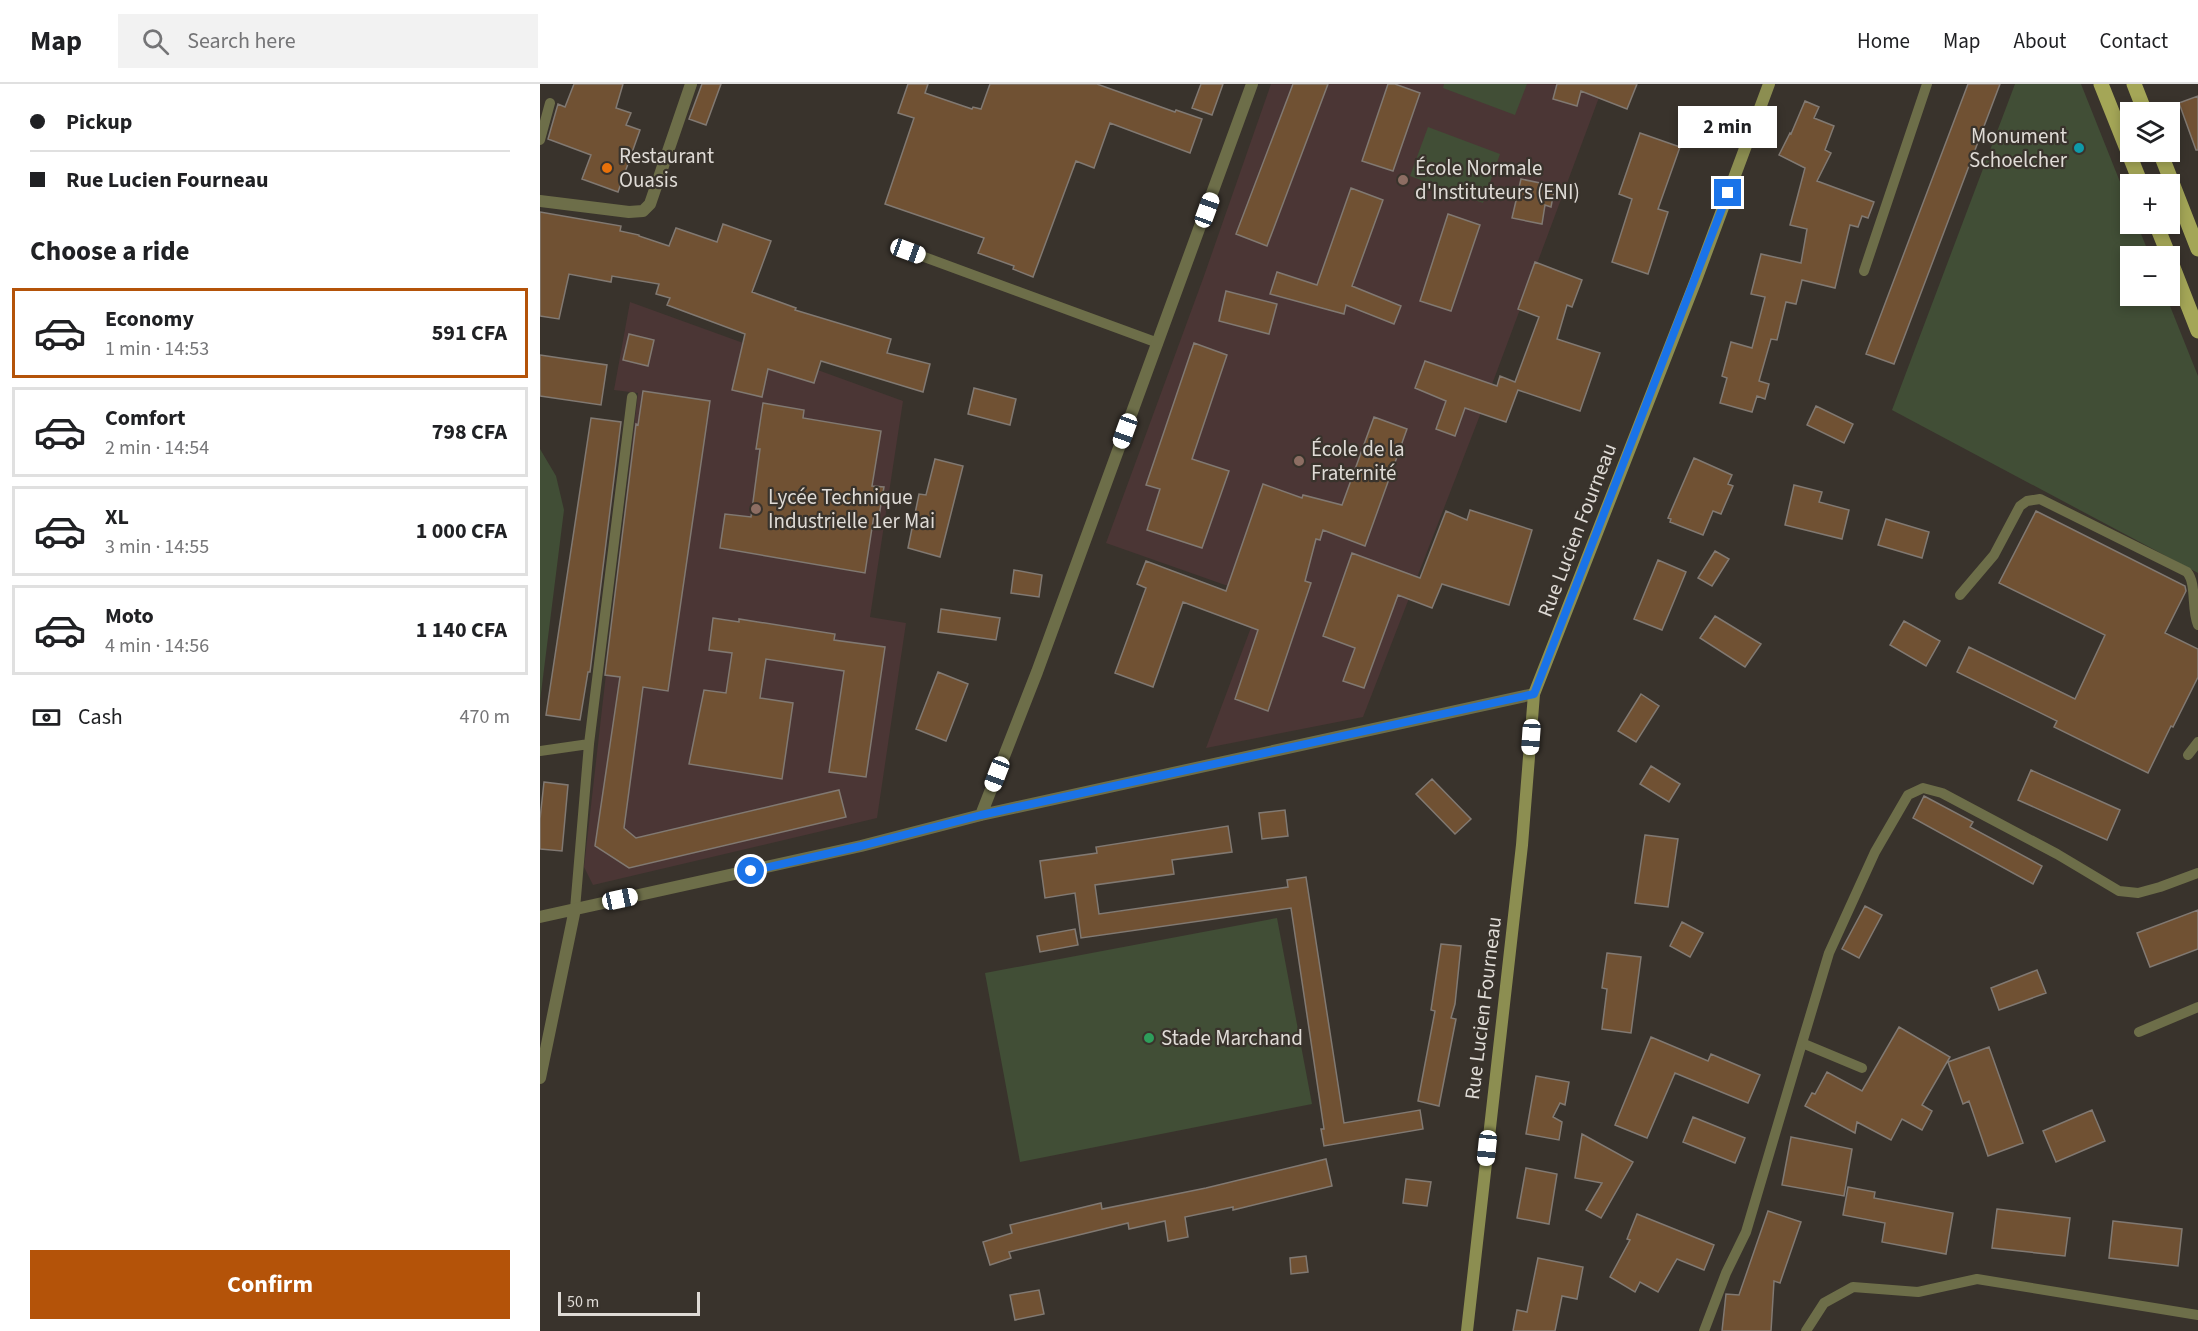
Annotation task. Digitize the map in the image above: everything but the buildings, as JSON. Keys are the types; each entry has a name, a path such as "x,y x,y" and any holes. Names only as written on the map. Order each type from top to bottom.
{"main road":[{"path":"2102,84 2137,174"},
{"path":"2134,84 2141,102"},
{"path":"2164,162 2198,249"},
{"path":"2180,285 2198,331"}],"street":[{"path":"540,201 629,212 645,209 650,204 691,84"},
{"path":"981,815 1037,672 1252,84"},
{"name":"Rue Lucien Fourneau","path":"1467,1331 1522,845 1534,694 1696,280 1768,84"},
{"path":"540,917 861,846 981,815 1534,694"},
{"path":"540,1078 575,909"}],"lane":[{"path":"1864,271 1927,84"},
{"path":"540,140 550,103"},
{"path":"908,251 1158,343"},
{"path":"575,909 589,744 632,397"},
{"path":"1960,595 1994,555 2020,506 2028,501 2040,499 2187,572 2193,585 2194,617 2198,625"},
{"path":"2188,755 2198,742"},
{"path":"540,751 589,744"},
{"path":"1704,1331 1726,1274 1746,1232 1829,953 1875,852 1908,795 1923,788 1942,793 2056,854 2119,891 2138,892 2160,887 2198,873"},
{"path":"2139,1032 2198,1007"},
{"path":"1802,1043 1862,1068"},
{"path":"1806,1331 1824,1304 1853,1287 1918,1292 1977,1279 2198,1315"}],"shaded area":[{"path":"1271,84 1604,84 1494,379 1363,717 1206,748 1262,598 1106,543 1204,276"},
{"name":"Lycée Technique Industrielle 1er Mai","path":"630,302 903,401 870,617 906,623 877,818 593,885 584,867 638,393 614,390"}],"green space":[{"path":"1444,84 1527,84 1515,115 1443,88"},
{"path":"2015,84 2081,84 2120,182 2120,234 2141,234 2146,246 2120,246 2120,306 2170,306 2198,376 2198,573 1892,410"},
{"path":"1428,127 1500,154 1483,203 1410,176"},
{"path":"540,449 556,476 564,510 540,701"},
{"name":"Stade Marchand","path":"1277,918 1312,1104 1020,1162 985,973"}],"place":[{"name":"Monument Schoelcher","path":"2079,148"},
{"name":"Restaurant Ouasis","path":"607,168"},
{"name":"École Normale d'Instituteurs (ENI)","path":"1403,180"},
{"name":"École de la Fraternité","path":"1299,461"},
{"name":"Lycée Technique Industrielle 1er Mai","path":"756,509"},
{"name":"Stade Marchand","path":"1149,1038"}],"route":[{"path":"751,871 981,815 1534,694 1728,193"}]}
